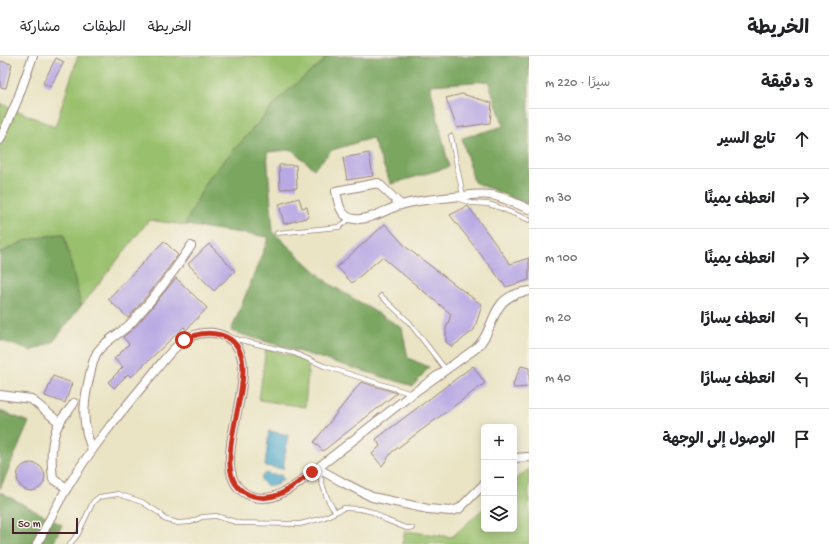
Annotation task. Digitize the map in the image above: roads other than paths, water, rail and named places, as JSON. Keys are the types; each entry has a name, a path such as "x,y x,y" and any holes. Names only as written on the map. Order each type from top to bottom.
{"street":[{"path":"0,140 17,101 33,56"},
{"path":"401,205 378,183 336,190 342,211 346,216 354,219 366,218 401,205 417,201 459,196 490,195 503,198 529,209"},
{"path":"92,450 84,415 86,394 92,365 97,352 106,342 123,331 132,322 169,278 191,246"},
{"path":"37,544 67,488 92,450 131,398 173,349 184,340 196,334 215,333 226,336 234,342 238,348 243,358 244,376 236,412 231,450 231,474 234,483 246,494 261,498 270,498 286,491 412,394 481,344 488,333 494,313 501,304 518,294 529,291"},
{"path":"0,395 31,399 60,423"},
{"path":"67,488 54,479 52,461 53,441 60,423 74,403"},
{"path":"517,458 529,457"},
{"path":"317,468 372,497 428,509 450,511 459,509 481,487"}],"lane":[{"path":"451,136 459,196 472,203 481,203 498,207 529,220"},
{"path":"277,233 339,227 351,218"},
{"path":"381,296 409,322 446,370"},
{"path":"226,336 294,353 324,366 412,394"},
{"path":"317,468 322,480 326,497 329,504 335,511"},
{"path":"70,544 78,534 93,502 99,497 118,494 142,502 161,514 164,519 178,523 191,522 202,517 216,516 239,523 300,524 323,518 344,508 373,512 386,520 406,528 412,528"}],"water":[{"path":"269,431 288,435 283,469 265,466"},
{"path":"266,473 271,475 281,475 283,480 280,480 278,484 273,486 266,485 261,480 262,476"}]}
